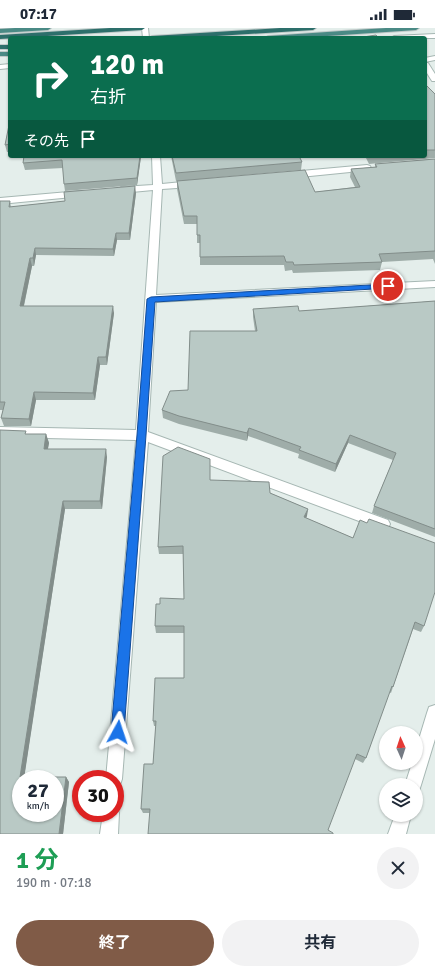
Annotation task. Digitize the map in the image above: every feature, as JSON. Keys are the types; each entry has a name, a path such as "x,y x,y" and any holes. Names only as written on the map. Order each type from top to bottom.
{"highway":[{"path":"0,31 48,28"},
{"path":"16,36 144,28"},
{"path":"184,36 314,28"},
{"path":"299,36 416,28"}],"street":[{"path":"427,68 435,79"},
{"path":"115,770 142,435 158,187 156,158"},
{"path":"285,175 380,167"},
{"path":"111,191 198,183"},
{"path":"0,201 87,193"},
{"path":"151,299 435,284"},
{"path":"0,432 142,435 391,527"},
{"path":"414,778 435,713"},
{"path":"109,834 110,822"},
{"path":"397,834 401,822"}],"building":[{"path":"427,86 435,94 435,150 427,150"},
{"path":"8,130 8,144 5,145"},
{"path":"24,158 140,158 137,178 64,184 62,160 23,163"},
{"path":"172,158 300,158 302,162 176,173"},
{"path":"435,159 435,251 379,254 382,262 294,265 293,262 286,262 284,256 200,257 200,235 197,235 197,216 184,216 177,181 305,170 315,192 360,187 351,169 377,167 375,164"},
{"path":"135,186 129,233 116,233 113,249 35,248 33,258 30,258 20,306 113,306 106,357 98,357 93,393 34,392 29,419 1,418 5,402 0,402 0,201 10,201 9,207 65,201 64,192"},
{"path":"435,301 435,529 374,506 396,453 350,435 336,464 299,450 301,447 249,428 247,433 179,416 162,410 170,391 188,390 190,331 257,331 253,309 298,306 299,311"},
{"path":"0,430 26,431 25,434 46,434 44,449 106,449 100,501 63,501 21,770 12,770 12,822 60,822 59,834 0,834"},
{"path":"178,447 210,459 210,480 269,482 270,493 308,509 304,517 353,538 360,520 367,523 369,519 435,543 435,592 424,626 415,622 393,687 392,686 366,758 357,754 328,830 333,834 148,834 150,809 141,809 144,764 153,764 156,721 153,721 155,678 184,678 184,626 155,626 156,604 160,604 160,598 184,599 183,546 158,547 163,456"},
{"path":"64,777 66,777 64,793"}],"route":[{"path":"118,732 142,435 151,299 388,286"}]}
